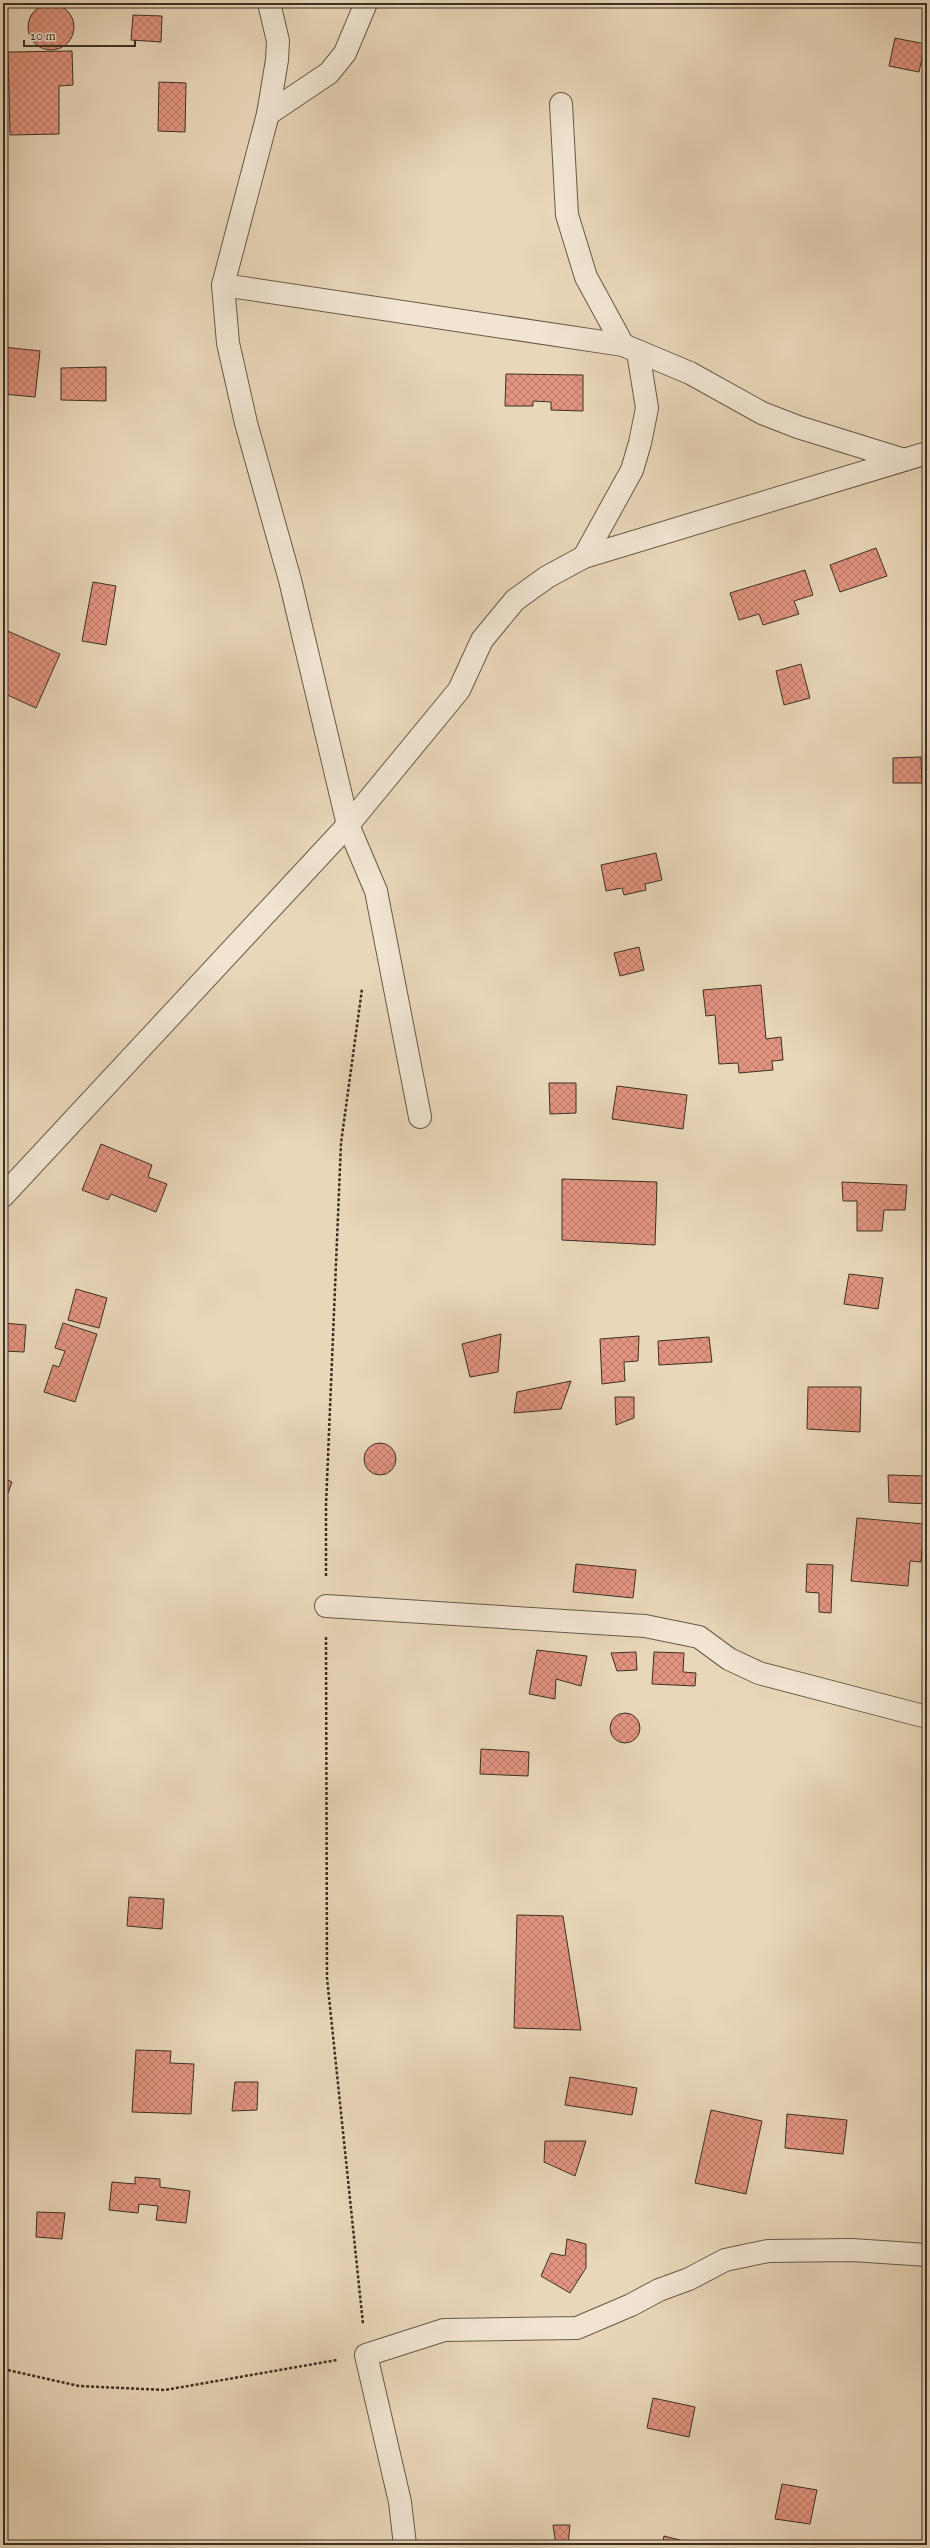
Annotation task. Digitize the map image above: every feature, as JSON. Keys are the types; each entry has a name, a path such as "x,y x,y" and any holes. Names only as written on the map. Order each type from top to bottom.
{"street":[{"path":"269,3 278,41 268,114 223,285 228,343 246,423 290,580 348,825 376,891 420,1117"},
{"path":"268,114 329,73 345,53 366,3"},
{"path":"561,104 567,215 586,276 630,349 647,408 640,443 632,470 584,557"},
{"path":"223,285 630,349 690,373 762,413 798,427 901,459"},
{"path":"3,1196 348,825 459,690 482,640 514,600 547,578 584,557 901,459 927,453"},
{"path":"326,1606 645,1626 699,1637 729,1659 759,1673 927,1717"},
{"path":"405,2545 400,2502 366,2355 444,2330 577,2328 631,2305 659,2290 689,2279 725,2260 768,2251 852,2250 927,2255"}],"path":[{"path":"3,2369 79,2386 165,2390 366,2355"}],"building":[{"path":"46,4 56,4 64,8 70,14 74,22 74,32 70,40 64,46 56,50 46,50 38,46 32,40 28,32 28,22 32,14 38,8"},
{"path":"133,15 162,16 161,42 131,40"},
{"path":"895,38 925,44 919,72 889,66"},
{"path":"72,51 73,85 59,86 59,134 10,135 8,52"},
{"path":"159,82 186,83 185,132 158,131"},
{"path":"3,347 40,351 35,397 3,394"},
{"path":"106,367 106,401 61,400 61,368"},
{"path":"506,374 583,375 583,411 551,410 551,402 533,401 533,406 505,406"},
{"path":"876,548 887,576 840,592 830,565"},
{"path":"805,570 813,595 794,601 799,614 763,625 759,614 739,620 730,593"},
{"path":"93,582 116,586 106,645 82,641"},
{"path":"3,629 60,654 36,708 3,693"},
{"path":"801,664 810,698 784,705 776,671"},
{"path":"921,757 922,783 893,783 893,758"},
{"path":"656,853 662,880 645,884 646,890 624,895 622,888 606,891 601,865"},
{"path":"639,947 644,970 620,976 614,953"},
{"path":"761,985 766,1039 781,1037 783,1060 772,1061 773,1070 739,1073 738,1063 719,1064 715,1015 706,1016 703,990"},
{"path":"549,1083 576,1083 576,1113 550,1114"},
{"path":"617,1086 687,1095 683,1129 612,1119"},
{"path":"101,1144 152,1165 148,1177 167,1184 156,1212 111,1194 108,1200 82,1190"},
{"path":"562,1179 657,1182 655,1245 562,1240"},
{"path":"842,1182 907,1185 905,1210 884,1210 882,1231 857,1231 857,1201 843,1201"},
{"path":"849,1274 883,1278 878,1309 844,1304"},
{"path":"76,1289 107,1298 99,1328 68,1320"},
{"path":"3,1323 26,1325 24,1352 3,1351"},
{"path":"63,1323 97,1334 75,1402 44,1392 53,1365 59,1367 65,1351 55,1348"},
{"path":"501,1334 498,1372 470,1377 462,1344"},
{"path":"639,1336 638,1361 624,1362 625,1381 602,1384 600,1339"},
{"path":"709,1337 712,1362 659,1365 658,1341"},
{"path":"571,1381 561,1409 514,1413 517,1392"},
{"path":"808,1387 861,1387 860,1432 807,1429"},
{"path":"615,1397 634,1397 634,1418 616,1425"},
{"path":"380,1443 391,1448 396,1459 391,1470 380,1475 369,1470 364,1459 369,1448"},
{"path":"888,1475 927,1476 927,1504 889,1502"},
{"path":"3,1478 12,1482 4,1504 3,1504"},
{"path":"857,1518 924,1524 921,1562 910,1561 908,1586 851,1581"},
{"path":"576,1564 636,1570 633,1598 573,1592"},
{"path":"807,1564 833,1565 831,1613 819,1612 819,1593 806,1592"},
{"path":"537,1650 587,1656 581,1686 556,1679 555,1699 529,1694"},
{"path":"636,1652 637,1670 617,1671 611,1653"},
{"path":"654,1652 684,1653 683,1672 696,1673 695,1686 652,1684"},
{"path":"625,1713 636,1717 640,1728 636,1739 625,1743 614,1739 610,1728 614,1717"},
{"path":"481,1749 529,1752 528,1776 480,1774"},
{"path":"129,1897 164,1899 162,1929 127,1926"},
{"path":"517,1915 563,1916 581,2030 514,2028"},
{"path":"136,2050 171,2051 170,2063 194,2064 191,2114 132,2112"},
{"path":"570,2077 637,2088 632,2115 565,2105"},
{"path":"235,2082 258,2082 257,2110 232,2111"},
{"path":"711,2110 762,2121 746,2194 695,2183"},
{"path":"787,2114 847,2120 843,2154 785,2148"},
{"path":"545,2141 586,2141 575,2176 544,2162"},
{"path":"135,2177 160,2179 160,2187 190,2191 186,2223 156,2220 158,2206 139,2204 138,2213 109,2210 112,2182 135,2184"},
{"path":"37,2212 65,2213 62,2239 36,2237"},
{"path":"567,2239 586,2244 586,2268 570,2293 541,2276 551,2253 565,2256"},
{"path":"653,2398 695,2407 689,2437 647,2428"},
{"path":"782,2484 817,2490 810,2524 775,2519"},
{"path":"553,2525 570,2525 568,2545 556,2545"},
{"path":"664,2536 699,2545 662,2545"}]}
